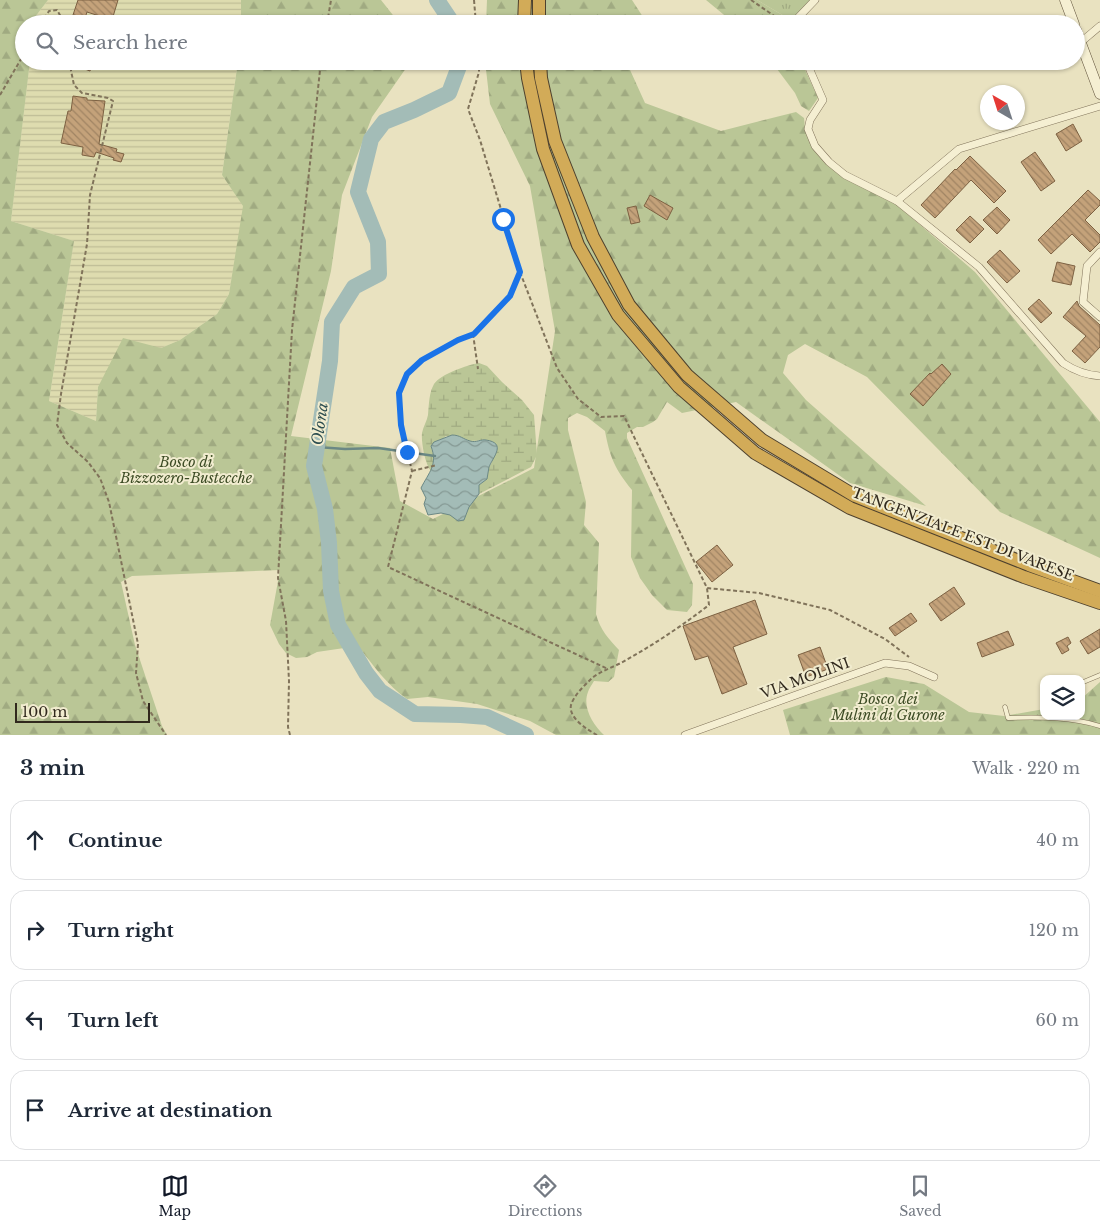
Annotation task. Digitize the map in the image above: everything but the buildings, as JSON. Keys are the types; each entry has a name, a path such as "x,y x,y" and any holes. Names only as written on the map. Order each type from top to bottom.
{"highway":[{"path":"524,15 525,0"},
{"path":"539,0 539,15"},
{"name":"TANGENZIALE EST DI VARESE","path":"527,70 543,150 578,245 618,315 679,387 755,453 850,508 1024,576 1100,603"},
{"name":"TANGENZIALE EST DI VARESE","path":"541,70 554,141 593,237 629,305 687,375 762,440 855,496 1100,591"}],"street":[{"path":"801,15 815,0"},
{"path":"1065,0 1071,15"},
{"path":"1085,39 1100,26"},
{"path":"1085,53 1100,94"},
{"path":"810,70 824,100 810,120 808,130 816,146 829,162 845,174 897,201 979,267 1064,363 1084,374 1100,376"},
{"path":"897,201 959,149 1100,106"},
{"path":"1100,252 1088,266 1083,302 1100,317"},
{"name":"VIA MOLINI","path":"685,735 886,663 909,666 934,677"}],"lane":[{"path":"1085,681 1100,675"},
{"path":"1005,706 1008,718 1066,719 1100,726"}],"path":[{"path":"328,15 331,0"},
{"path":"474,0 475,15"},
{"path":"750,0 772,15"},
{"path":"46,15 48,11 57,10 61,15"},
{"path":"0,95 15,69"},
{"path":"71,70 74,85 82,94 108,98 113,101 90,195 87,244 60,394 57,425 67,443 88,462 100,478 108,502 138,644 136,673 144,701 166,735"},
{"path":"290,735 288,727 289,682 286,621 278,578 292,330 320,70"},
{"path":"479,70 468,109 480,140 520,272 557,368 578,399 601,417 624,416 707,588 709,605 670,633 625,661 594,677 580,691 571,705 572,714 589,731 597,735"},
{"path":"520,272 510,296 474,334 458,340 422,360 407,374 399,393 401,425 412,471 388,567 608,669"},
{"path":"474,334 478,369"},
{"path":"412,471 437,465"},
{"path":"707,588 759,593 830,610 885,639 913,661"}],"shaded area":[{"path":"48,0 241,0 241,15 37,15"},
{"path":"29,70 237,70 222,175 244,206 229,294 217,314 180,340 161,348 98,387 96,421 49,401 74,241 11,221"}],"green space":[{"name":"Bosco di Bizzozero-Bustecche","path":"0,0 48,0 37,15 15,15 15,70 29,70 11,221 74,241 49,401 96,421 98,387 123,338 161,348 180,340 217,314 229,294 243,206 222,175 237,70 405,70 372,117 342,195 331,271 291,436 390,448 400,501 433,519 534,468 555,331 530,186 490,104 486,70 630,70 645,103 721,131 796,112 804,118 805,128 844,177 897,205 975,272 1100,422 1100,558 1000,512 867,377 805,344 788,355 783,373 806,400 926,506 850,483 736,402 682,413 667,402 657,419 627,433 627,438 693,584 692,605 687,612 667,610 652,595 640,578 631,557 632,490 614,463 605,431 587,417 577,413 568,418 568,430 586,502 584,525 599,543 596,614 602,630 619,650 614,677 608,682 594,681 589,689 587,698 586,704 590,715 604,735 556,735 530,721 477,704 428,697 407,699 387,681 358,646 317,652 307,657 296,658 286,653 279,644 270,625 280,570 132,576 121,582 135,645 162,726 167,735 0,735"},
{"path":"241,0 381,0 393,15 241,15"},
{"path":"487,0 632,0 642,15 486,15"},
{"path":"706,0 757,0 782,15 724,15"},
{"path":"757,0 810,0 796,15 782,15"},
{"path":"778,70 805,70 818,98 809,111 801,106 795,93"},
{"path":"479,363 487,366 522,400 534,415 537,455 531,467 479,494 479,485 487,479 488,469 492,462 488,440 470,441 446,436 442,440 434,442 435,456 431,471 425,458 422,437 428,415 432,387 437,380 448,373"},
{"name":"Bosco dei Mulini di Gurone","path":"886,677 924,684 969,712 1004,716 1040,710 1040,720 1085,720 1085,695 1100,682 1100,735 790,735 783,710"}],"water":[{"path":"452,435 472,441 484,440 492,442 497,447 489,467 487,479 479,485 479,494 469,507 464,520 458,521 450,515 441,513 428,515 424,504 426,498 421,488 430,473 433,463 434,458 431,446 434,442"}],"waterway":[{"name":"Olona","path":"437,0 447,15"},
{"name":"Olona","path":"458,70 449,93 384,122 371,139 358,192 378,242 379,274 354,287 332,322 330,361 314,466 325,509 329,543 331,591 338,625 366,673 380,691 415,714 487,717 526,735"},
{"path":"317,447 345,449 378,448 435,456"}],"route":[{"path":"407,452 401,425 399,393 407,374 422,360 458,340 474,334 510,296 520,272 503,219"}]}
